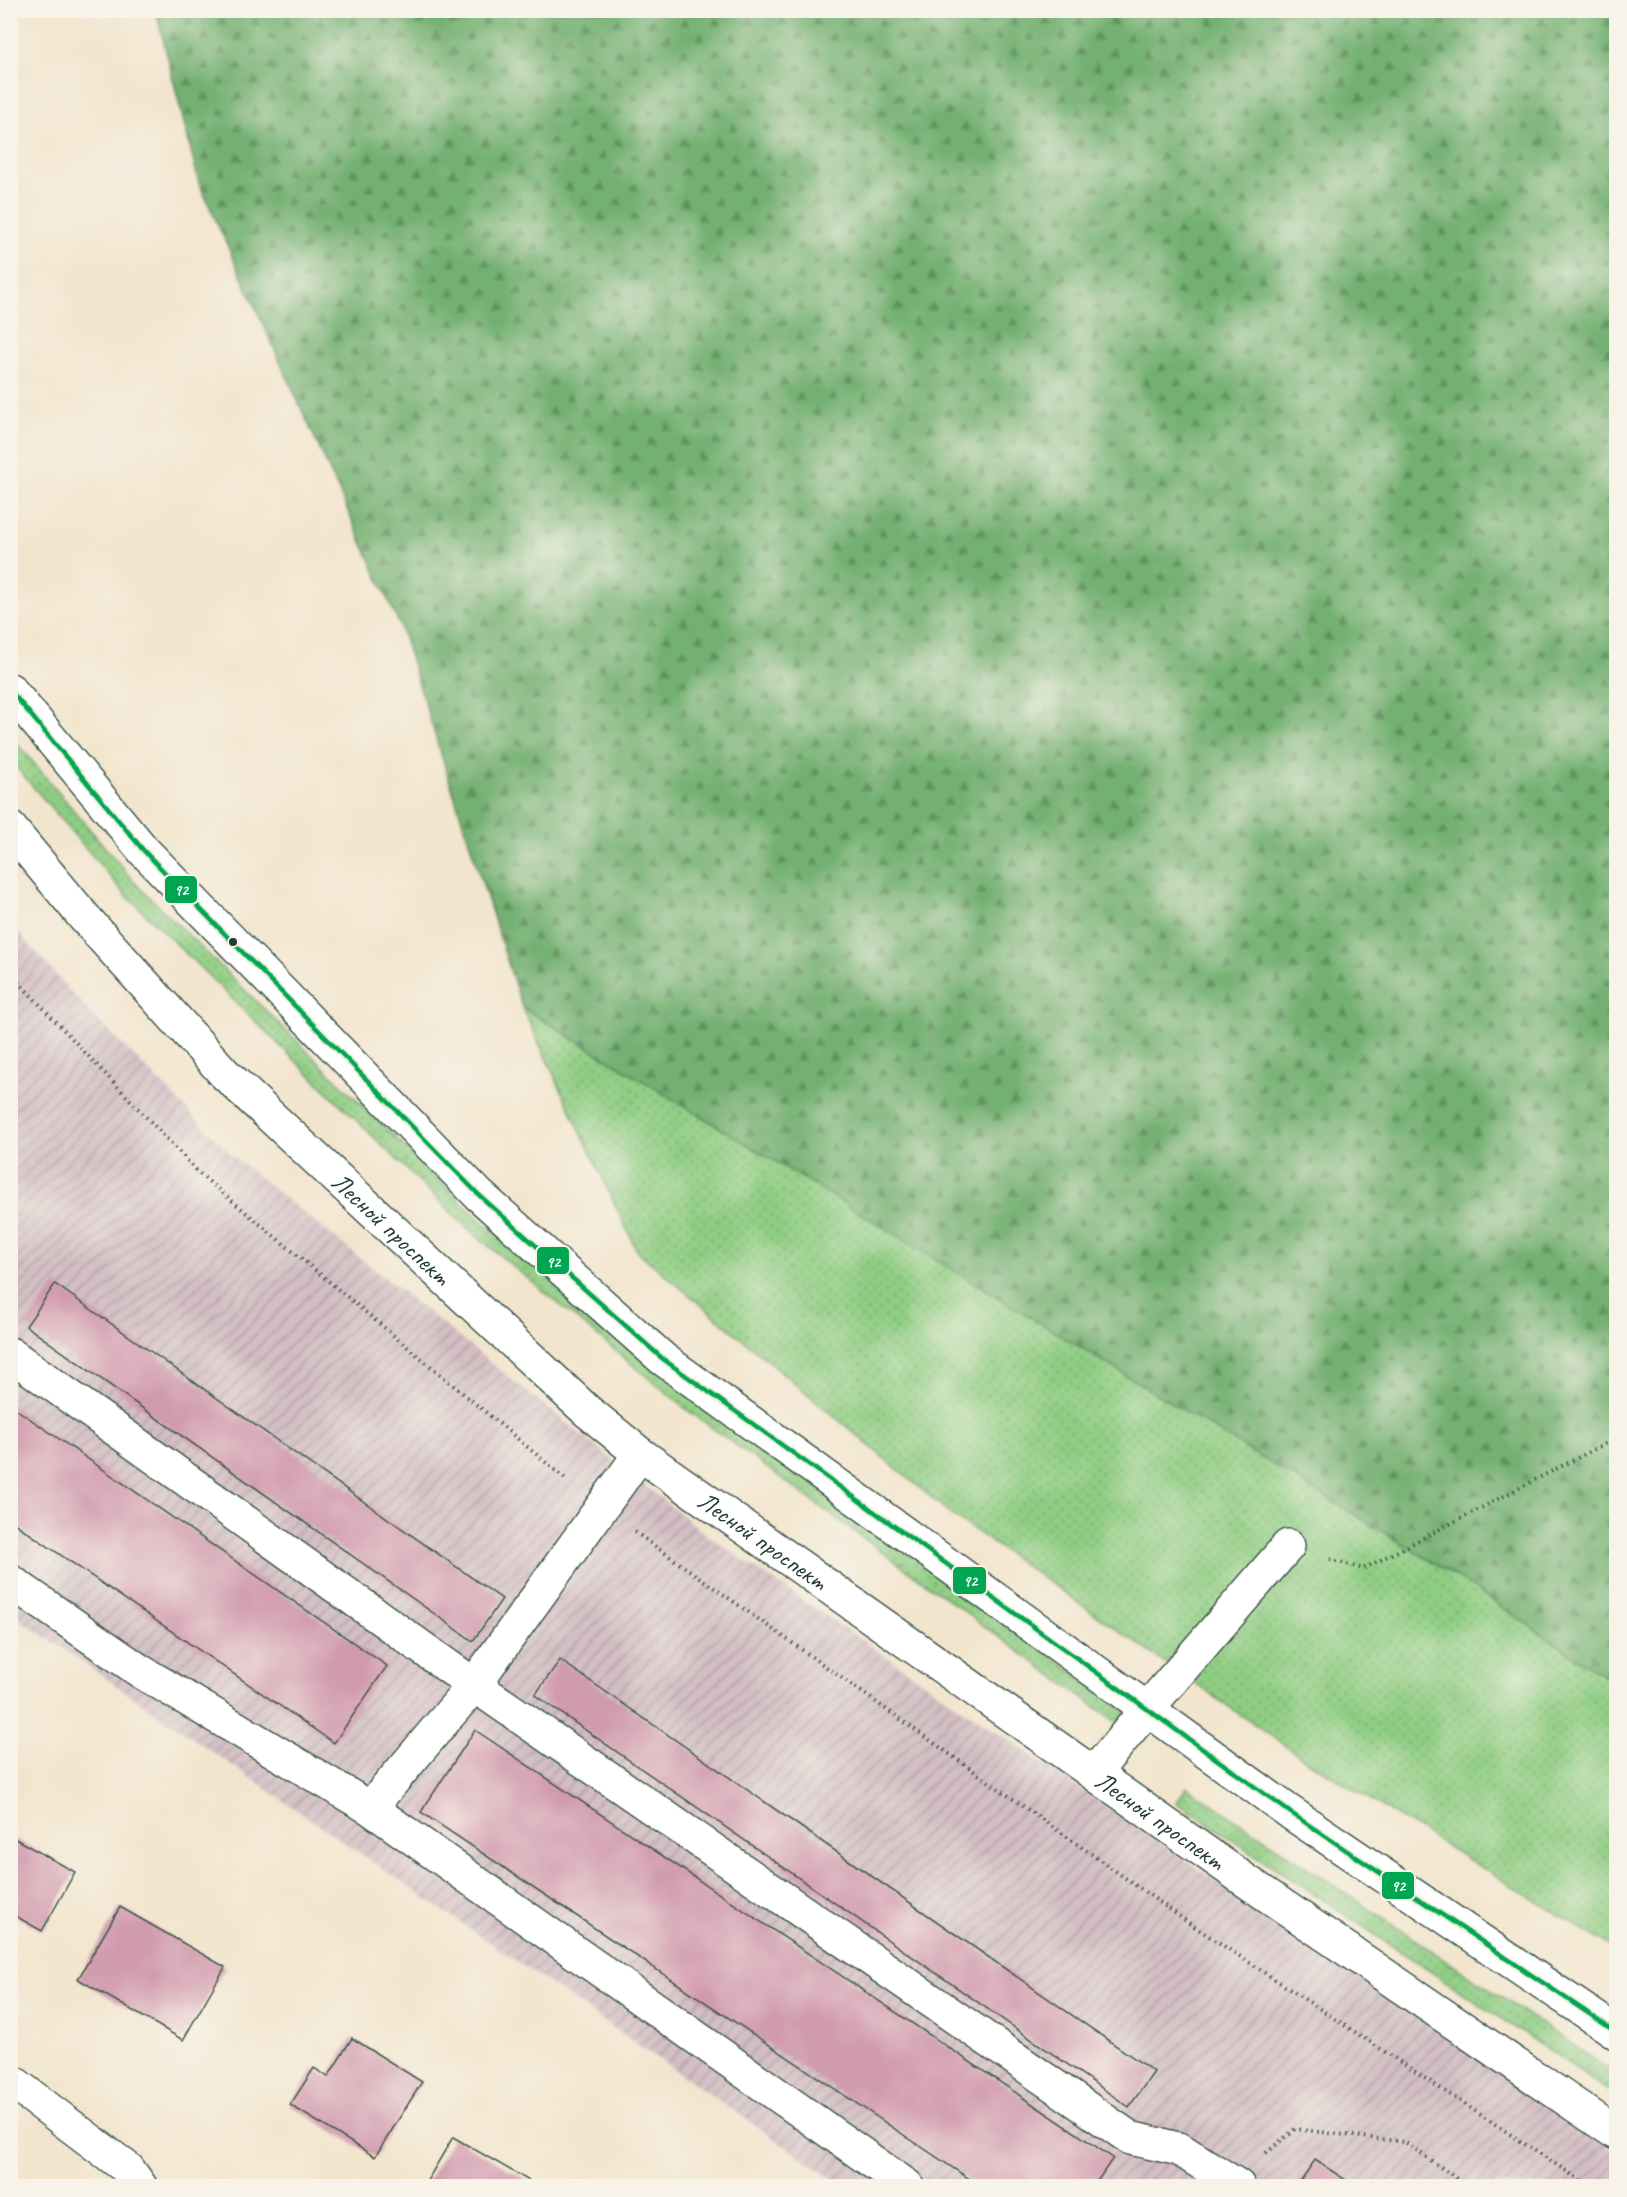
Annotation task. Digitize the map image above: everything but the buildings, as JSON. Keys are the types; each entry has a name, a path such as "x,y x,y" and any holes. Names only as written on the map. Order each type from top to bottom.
{"main road":[{"path":"10,690 144,852 479,1195 663,1359 1291,1813 1617,2032"},
{"name":"Лесной проспект","path":"10,828 84,917 224,1073 586,1410 640,1454 1095,1772 1245,1880 1617,2133"},
{"path":"10,1354 474,1685 1130,2138 1179,2149 1235,2185"},
{"path":"370,1808 474,1685 599,1507 640,1454"},
{"path":"1095,1772 1288,1546"},
{"path":"10,1581 140,1671 370,1808 907,2187"},
{"path":"10,2080 128,2169 140,2187"}],"path":[{"path":"10,973 201,1175 599,1507 1189,1923 1589,2187"},
{"path":"1288,1546 1363,1569 1617,1438"},
{"path":"1235,2185 1294,2129 1405,2142 1467,2187"}],"shaded area":[{"path":"10,923 74,996 236,1159 708,1536 1616,2152 1616,2186 843,2186 11,1613"}],"green space":[{"path":"156,11 1616,11 1616,1684 1457,1577 522,1007 400,626 199,183"},
{"path":"10,735 136,884 479,1219 698,1396 1134,1717 1126,1729 686,1409 468,1229 126,895 11,761"},
{"path":"522,1007 1457,1577 1616,1684 1616,1950 1306,1760 952,1515 637,1251"},
{"path":"1187,1787 1616,2074 1616,2095 1176,1802"}],"transit line":[{"name":"92","path":"10,690 144,851 479,1195 663,1359 1291,1813 1616,2032"}]}
